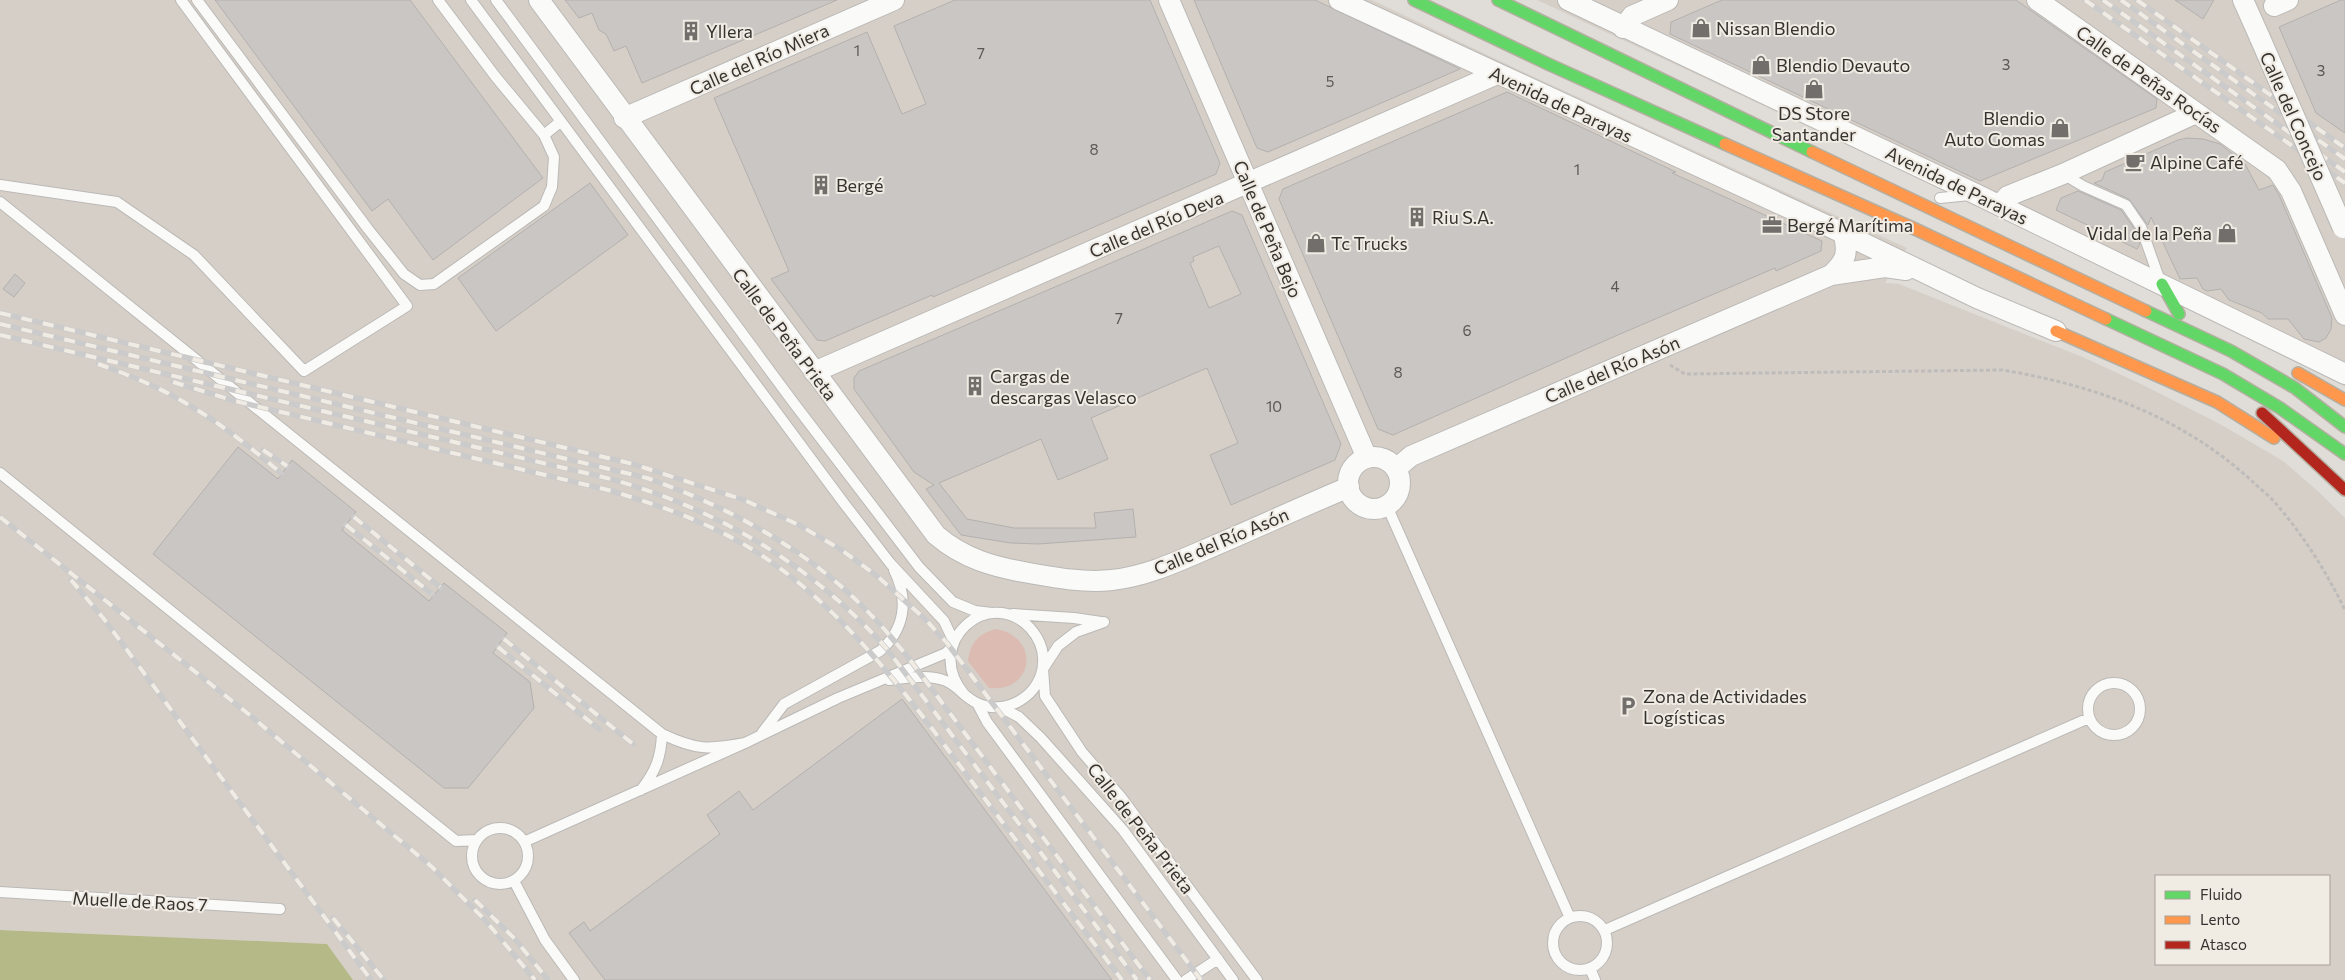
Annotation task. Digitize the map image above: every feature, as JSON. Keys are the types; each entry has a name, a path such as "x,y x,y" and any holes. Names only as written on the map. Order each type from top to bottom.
{"highway":[{"path":"1414,0 1718,142 1915,229 2224,374 2280,408 2345,454"},
{"path":"1498,0 1962,225 2231,351 2295,388 2345,427"},
{"path":"1732,113 1843,154"},
{"path":"1718,142 1898,235"},
{"path":"1935,195 1965,210"},
{"path":"2158,293 2183,316 2158,293"},
{"path":"2056,332 2217,402 2258,427 2335,480"},
{"path":"2287,366 2345,400"},
{"path":"2251,405 2345,490"}],"street":[{"name":"Calle de Peña Prieta","path":"539,0 624,118 936,535 953,550 972,559 1008,569 1090,581"},
{"name":"Calle del Río Miera","path":"624,118 894,0"},
{"name":"Calle de Peña Bejo","path":"1169,0 1367,458"},
{"name":"Avenida de Parayas","path":"1339,0 1843,233 1920,271 2056,332"},
{"name":"Avenida de Parayas","path":"1568,0 1623,28 1978,195 2158,293 2345,374"},
{"path":"1623,28 1632,16 1668,0"},
{"name":"Calle de Peñas Rocías","path":"2037,0 2277,170 2291,191 2345,314"},
{"name":"Calle del Concejo","path":"2243,0 2344,230"},
{"name":"Calle del Río Deva","path":"814,372 1249,184 1497,74"},
{"path":"2000,206 2008,196 2063,174 2196,113"},
{"name":"Calle del Río Asón","path":"1831,275 1843,264 1846,257 1843,233"},
{"name":"Calle del Río Asón","path":"1396,468 1411,456 1831,275 1885,267 1920,271"},
{"path":"1367,458 1384,459 1396,468 1400,481 1399,492 1387,506 1377,509 1365,508 1351,496 1349,487 1351,472 1356,465 1367,458"},
{"name":"Calle del Río Asón","path":"1090,581 1131,577 1155,570 1349,487"}],"lane":[{"path":"0,185 117,202 194,255 304,371 407,306 181,0"},
{"path":"198,0 368,229 404,274 420,285 434,284 544,206 552,188 554,157 544,135 495,76 438,0"},
{"path":"471,0 890,563 944,621 953,640 950,668 953,677 964,694"},
{"name":"Calle de Peña Prieta","path":"496,0 793,402 919,567 953,602 975,611 998,613"},
{"path":"544,135 560,122"},
{"path":"2063,174 2083,186 2126,205 2142,227 2154,268 2158,293"},
{"path":"1935,195 1978,195"},
{"path":"0,202 378,508 662,734 684,744 701,748 745,743"},
{"path":"0,473 456,841 476,840"},
{"path":"1387,506 1570,918"},
{"path":"760,736 784,704 880,651 895,635 901,621 903,605 900,584 890,563"},
{"path":"998,613 1026,623 1035,633 1041,644 1043,669"},
{"path":"526,841 640,791 878,681 946,653 968,623 998,613 1104,622 1076,632 1064,640 1058,646 1043,669 1039,681 1028,695 1012,705 1000,707 977,703 947,681 940,679 911,678 878,681"},
{"name":"Calle de Peña Prieta","path":"1043,669 1045,696 1082,752 1121,797 1257,980"},
{"path":"2105,684 2122,684 2129,688 2139,703 2137,720 2125,732 2108,734 2100,731 2089,718 2089,702 2098,688 2105,684"},
{"path":"977,703 987,722 1177,980"},
{"name":"Calle de Peña Prieta","path":"1000,707 1019,717 1042,738 1123,830 1233,980"},
{"path":"1605,930 2089,718"},
{"path":"640,791 653,774 661,756 662,734"},
{"path":"497,827 508,828 518,833 526,841 529,853 528,864 523,874 514,881 504,885 493,884 482,878 476,870 472,859 476,840 486,831 497,827"},
{"path":"514,881 545,940 574,980"},
{"name":"Muelle de Raos 7","path":"0,892 280,909"},
{"path":"1588,917 1596,921 1605,930 1606,950 1602,958 1590,968 1582,970 1567,966 1560,961 1554,950 1553,940 1556,930 1570,918 1588,917"},
{"path":"1186,980 1218,959"},
{"path":"1590,968 1595,980"}],"path":[{"path":"1650,353 1685,374 2002,370 2049,378 2098,392 2160,418 2198,439 2238,469 2277,504 2313,554 2345,610"}],"shaded area":[{"path":"0,0 1372,0 1519,70 1907,248 1885,283 1899,284 2085,358 2220,424 2283,461 2345,518 2345,980 353,980 327,944 0,930"},
{"path":"1537,0 2345,0 2345,387 2319,370 1995,214"},
{"path":"996,629 1010,634 1020,642 1025,653 1026,663 1023,674 1015,682 1004,687 989,688 968,661 976,640"},
{"path":"0,930 327,944 353,980 0,980"}],"building":[{"path":"215,0 410,0 543,178 433,260 388,199 372,211"},
{"name":"Yllera","path":"565,0 837,0 642,83 626,46 614,51 606,34 599,30 592,13 579,18"},
{"path":"955,0 1150,0 1220,163 1216,174 933,297 932,295 825,341 817,340 771,279 789,271 714,98 867,32 902,114 926,104 894,26"},
{"path":"1194,0 1315,0 1460,69 1268,152 1257,148"},
{"path":"1722,0 2016,0 2157,99 2156,108 1980,181 1670,34 1671,22"},
{"path":"2175,0 2214,0 2203,19"},
{"path":"2341,0 2345,0 2345,133 2316,113 2279,27"},
{"path":"1507,92 1676,172 1672,173 1822,241 1821,251 1776,271 1775,268 1620,334 1393,435 1378,429 1279,199 1283,189"},
{"name":"Vidal de la Peña","path":"2187,138 2203,139 2220,144 2245,164 2259,190 2273,185 2332,318 2331,329 2326,338 2319,342 2304,339 2288,319 2268,319 2262,313 2229,300 2221,289 2207,291 2203,289 2197,278 2180,279 2151,217 2148,225 2129,199 2094,183 2102,180 2105,172 2178,140"},
{"path":"590,183 628,235 496,331 458,278"},
{"path":"2078,191 2121,210 2135,230 2140,244 2137,249 2056,210 2061,198"},
{"path":"1232,211 1242,215 1341,444 1335,460 1231,505 1210,455 1238,443 1207,368 1091,418 1108,459 1058,480 1041,439 939,483 967,519 1014,528 1096,528 1094,513 1133,509 1136,537 1038,544 1011,543 961,535 926,489 934,485 914,472 854,389 854,378 859,371","holes":["1219,246 1241,294 1209,308 1190,263 1194,261 1193,257"]},
{"path":"15,274 25,283 14,297 3,289"},
{"path":"238,447 278,479 292,460 356,512 342,530 429,601 444,583 507,633 493,653 530,682 534,708 468,788 444,788 153,554"},
{"path":"902,699 1112,980 605,980 569,933 584,922 590,931 720,834 707,815 739,791 753,810"}],"railway":[{"path":"2085,0 2345,183"},
{"path":"2103,0 2345,172"},
{"path":"2121,0 2345,159"},
{"path":"2137,0 2345,148"},
{"path":"0,313 633,464 744,500 799,525 840,549 876,575 925,619 947,643 1201,980"},
{"path":"0,324 647,478 738,517 796,551 823,571 890,635 1150,980"},
{"path":"0,335 611,479 651,492 726,524 761,544 828,592 887,649 1137,980"},
{"path":"98,364 152,385 195,409 233,435 281,473"},
{"path":"173,382 235,401 608,490 706,525 761,555 792,577 821,602 848,628 898,685 1122,980"},
{"path":"263,450 287,466"},
{"path":"0,517 246,712 432,867 485,920 535,980"},
{"path":"354,517 440,587"},
{"path":"346,525 432,594"},
{"path":"71,580 104,619 371,980"},
{"path":"504,639 633,744"},
{"path":"498,647 599,729"},
{"path":"475,900 515,939 548,980"},
{"path":"333,918 384,980"}],"traffic: fast":[{"path":"1414,0 1548,64 1725,144"},
{"path":"1498,0 1812,152"},
{"path":"2162,284 2179,314"},
{"path":"2146,311 2231,351 2295,388 2345,427"},
{"path":"2106,319 2223,374 2280,408 2345,454"}],"traffic: slow":[{"path":"1725,144 1915,229 2106,319"},
{"path":"1812,152 2146,311"},
{"path":"2056,331 2217,402 2274,438"},
{"path":"2298,373 2345,400"}],"traffic: jam":[{"path":"2262,413 2345,490"}],"place":[{"name":"Nissan Blendio","path":"1701,28"},
{"name":"Yllera","path":"691,31"},
{"name":"Blendio Devauto","path":"1761,65"},
{"name":"DS Store Santander","path":"1814,89"},
{"name":"Blendio Auto Gomas","path":"2060,128"},
{"name":"Alpine Café","path":"2135,162"},
{"name":"Bergé","path":"821,185"},
{"name":"Riu S.A.","path":"1417,217"},
{"name":"Bergé Marítima","path":"1772,225"},
{"name":"Vidal de la Peña","path":"2227,233"},
{"name":"Tc Trucks","path":"1316,243"},
{"name":"Cargas de descargas Velasco","path":"975,386"},
{"name":"Zona de Actividades Logísticas","path":"1628,706"}]}
